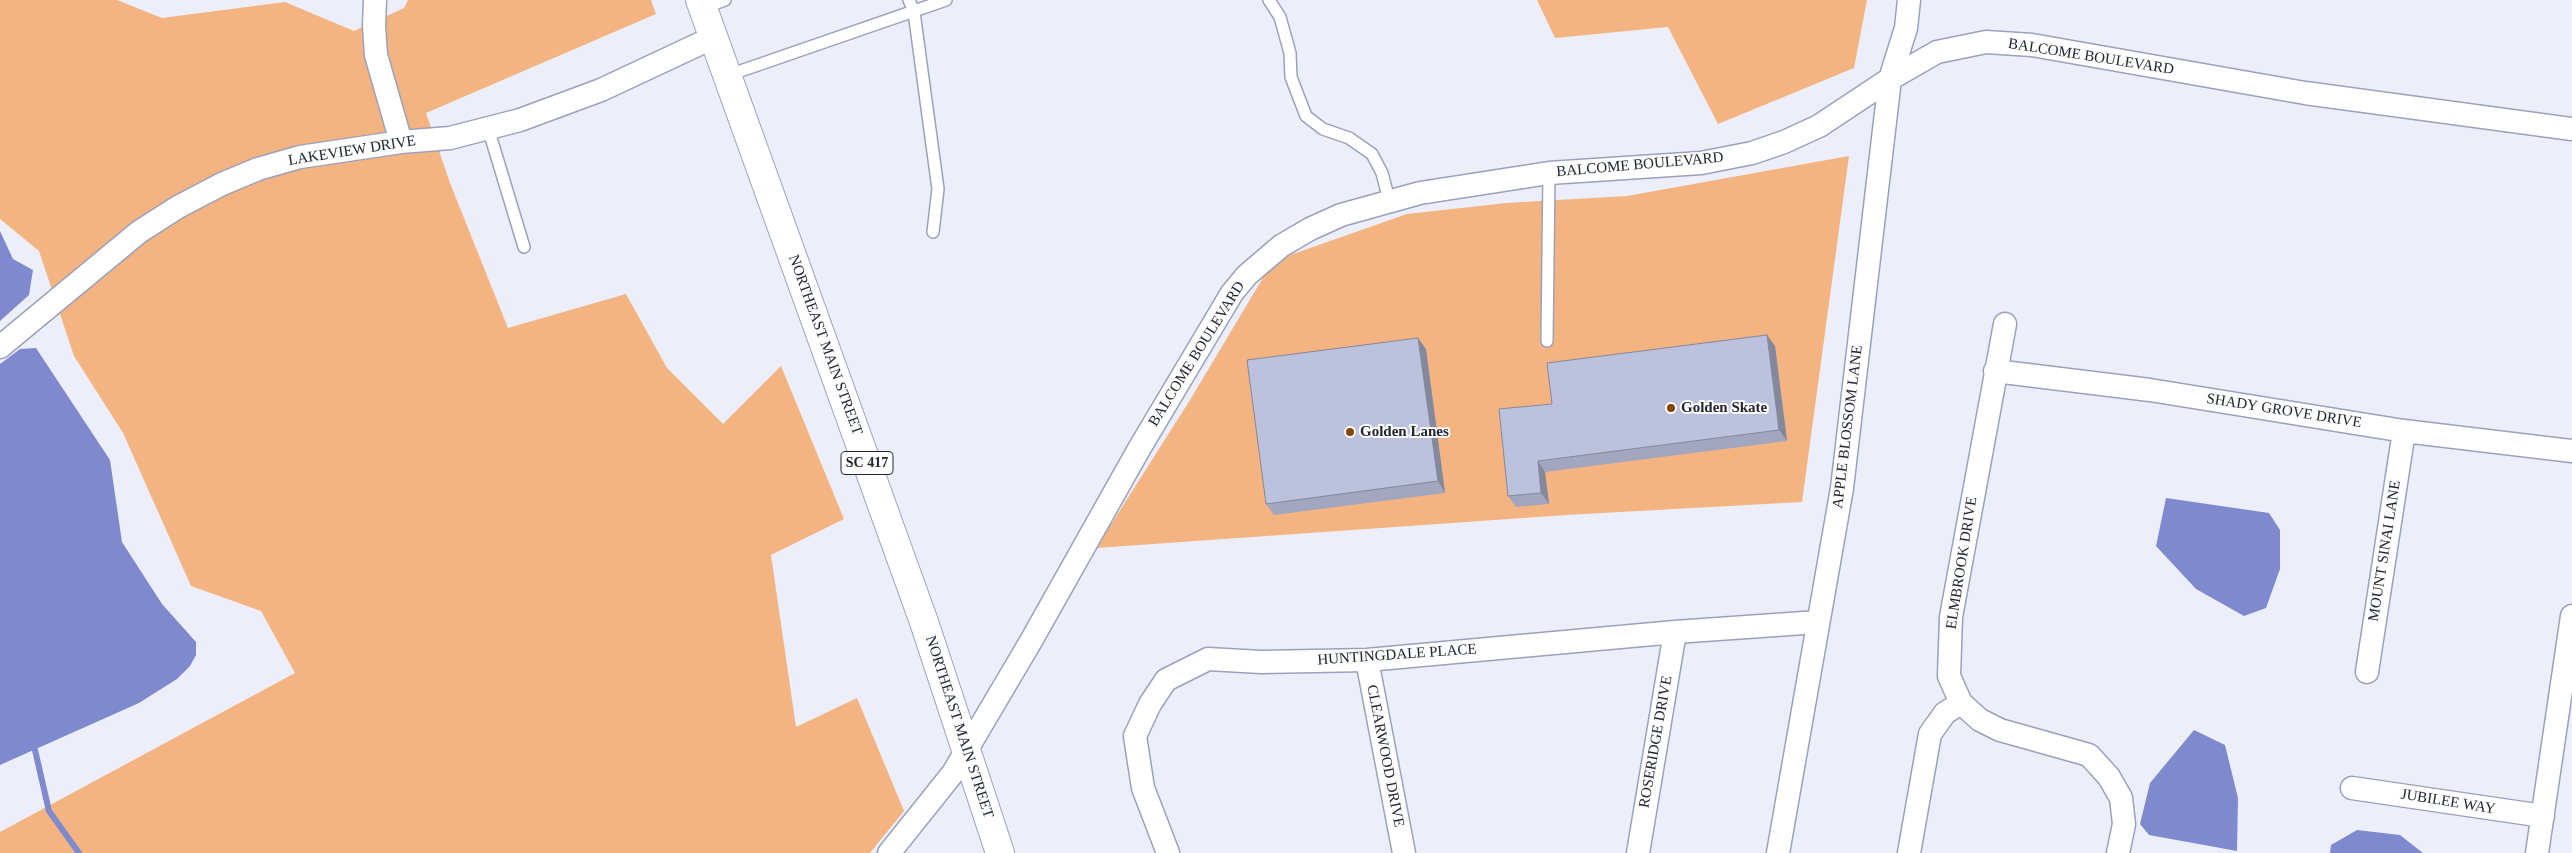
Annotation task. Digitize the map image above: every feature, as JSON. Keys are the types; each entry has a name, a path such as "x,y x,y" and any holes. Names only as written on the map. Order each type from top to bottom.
{"main road":[{"name":"SC 417","path":"709,3 712,38"},
{"name":"NORTHEAST MAIN STREET","path":"712,38 884,509 967,748 1000,853"}],"street":[{"path":"375,0 376,55 401,142"},
{"name":"APPLE BLOSSOM LANE","path":"1778,853 1842,488 1890,79 1906,28 1909,0"},
{"name":"LAKEVIEW DRIVE","path":"0,347 139,232 178,207 222,184 258,169 300,157 401,142 450,138 520,120 601,90 712,38"},
{"name":"BALCOME BOULEVARD","path":"889,853 953,773 1032,641 1139,448 1232,293 1262,260 1302,233 1341,215 1389,200 1420,193 1549,173 1701,163 1752,153 1784,142 1819,126 1890,79 1937,52 1971,44 2008,42 2305,93 2572,128"},
{"name":"ELMBROOK DRIVE","path":"2005,324 1951,617 1949,676 1961,703 1980,720 2000,730 2089,755 2109,777 2121,798 2124,824 2118,853"},
{"name":"SHADY GROVE DRIVE","path":"1995,371 2150,390 2404,430 2572,451"},
{"name":"MOUNT SINAI LANE","path":"2367,672 2404,430"},
{"path":"2537,853 2572,616"},
{"name":"HUNTINGDALE PLACE","path":"1168,853 1143,788 1136,736 1150,704 1166,680 1208,659 1261,662 1367,660 1675,632 1818,622"},
{"name":"ROSERIDGE DRIVE","path":"1638,853 1675,632"},
{"name":"CLEARWOOD DRIVE","path":"1367,660 1404,853"},
{"path":"1909,853 1930,734 1945,713 1961,703"},
{"name":"JUBILEE WAY","path":"2352,788 2543,816"}],"lane":[{"path":"909,0 914,12 938,190 933,232"},
{"path":"726,76 946,0"},
{"path":"1269,0 1280,17 1290,53 1290,77 1306,116 1322,129 1349,138 1372,154 1382,173 1389,200"},
{"path":"488,128 524,247"},
{"path":"1547,341 1549,173"}],"shaded area":[{"path":"0,0 117,0 162,18 285,2 354,31 404,8 408,0 651,0 656,14 426,113 450,183 508,328 626,294 667,368 723,424 781,366 844,519 771,555 796,727 857,698 904,811 870,853 0,853 0,832 295,673 261,611 191,586 123,433 74,356 39,251 0,219"},
{"path":"1537,0 1867,0 1854,68 1718,124 1668,27 1555,38"},
{"path":"1849,156 1802,502 1566,515 1096,548 1190,400 1273,261 1407,214 1506,203 1627,196"}],"water":[{"path":"0,231 13,259 33,270 29,295 0,321"},
{"path":"36,348 110,460 122,542 162,604 196,642 196,655 190,666 177,679 139,703 0,765 0,364 20,349"},
{"path":"2166,498 2269,513 2280,530 2280,569 2266,608 2244,616 2196,589 2156,546"},
{"path":"2194,730 2225,745 2238,798 2237,851 2149,835 2140,824 2150,783"},
{"path":"2357,830 2400,835 2423,853 2330,853 2331,845"}],"building":[{"name":"Golden Skate","path":"1767,335 1779,430 1538,461 1541,493 1508,496 1499,409 1552,404 1547,363"},
{"name":"Golden Lanes","path":"1418,338 1438,481 1266,504 1247,360"}],"waterway":[{"path":"35,750 49,811 79,853"}],"place":[{"name":"Golden Skate","path":"1671,408"},
{"name":"Golden Lanes","path":"1350,432"}]}
